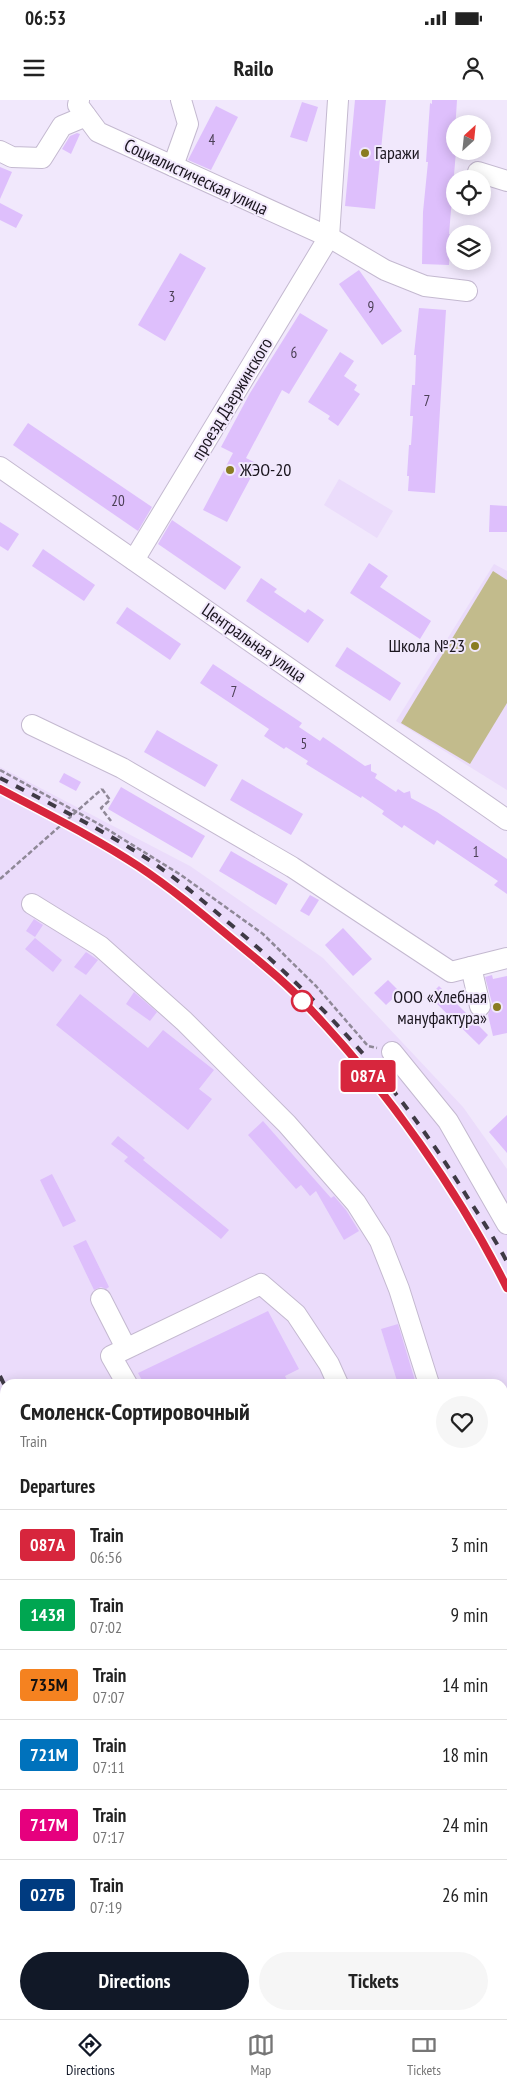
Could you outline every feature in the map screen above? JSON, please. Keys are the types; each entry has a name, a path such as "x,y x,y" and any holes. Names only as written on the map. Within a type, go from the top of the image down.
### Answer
{"street":[{"path":"173,166 188,124 181,100"},
{"path":"329,237 338,100"},
{"path":"0,151 12,157 42,158 62,126 82,108"},
{"name":"Социалистическая улица","path":"82,108 98,132 329,237 385,270 425,286 467,291"},
{"path":"491,176 507,181"},
{"name":"проезд Дзержинского","path":"134,560 329,237"},
{"name":"Центральная улица","path":"0,467 507,820"},
{"path":"32,725 122,768 292,866 451,972 507,958"},
{"path":"32,904 100,946 184,1021 287,1124 356,1204 380,1241 399,1289 427,1379"},
{"path":"471,967 480,1006"},
{"path":"392,1052 448,1121 507,1224"},
{"path":"124,1379 111,1356 261,1284 296,1314 336,1379"},
{"path":"100,1300 126,1348"}],"path":[{"path":"0,770 97,823 181,875 255,928 316,986 368,1046 392,1052"},
{"path":"0,879 102,789 110,800 101,808 112,821"}],"shaded area":[{"path":"339,479 393,511 377,538 324,505"},
{"name":"Школа №23","path":"494,564 507,571 507,790 396,721"},
{"name":"Школа №23","path":"493,571 507,580 507,703 470,764 401,723"},
{"path":"0,767 190,866 323,958 463,1107 507,1169 507,1379 0,1379"}],"building":[{"name":"Гаражи","path":"355,100 386,100 375,209 345,206"},
{"path":"432,100 457,100 456,115 446,115 446,160 455,160 454,170 446,170 446,215 451,215 450,225 446,225 446,265 422,264 423,212 428,162 426,162 430,103 432,104"},
{"path":"302,102 318,107 307,142 290,137"},
{"path":"216,106 238,117 211,170 188,160"},
{"path":"77,133 80,134 71,154 62,149 70,136"},
{"path":"0,167 12,172 0,199"},
{"path":"0,203 23,215 16,228 0,220"},
{"path":"180,253 206,268 165,341 138,325"},
{"path":"359,270 402,331 382,345 339,284"},
{"path":"419,308 446,310 435,493 408,491 409,445 411,445 413,416 410,416 412,385 415,385 416,355 414,355"},
{"path":"300,313 328,330 289,394 282,390 246,458 258,464 227,522 203,510 233,453 221,447 250,393"},
{"path":"340,352 354,361 344,376 357,385 354,390 360,394 338,426 328,419 330,416 308,402"},
{"path":"28,423 152,507 138,531 13,445"},
{"path":"490,505 507,506 507,532 489,532"},
{"path":"172,520 241,567 225,590 158,544"},
{"path":"0,522 19,534 8,551 0,546"},
{"path":"43,549 95,585 84,601 32,566"},
{"path":"369,563 388,576 380,587 431,621 420,639 350,593"},
{"path":"261,578 277,589 274,592 305,613 308,609 324,620 308,643 246,601"},
{"path":"127,607 181,644 170,660 116,623"},
{"path":"347,647 401,683 390,701 335,666"},
{"path":"213,664 302,723 299,727 320,741 323,737 365,766 371,764 371,771 377,774 375,778 396,792 398,789 404,793 410,791 411,798 437,812 507,859 507,894 494,885 498,881 437,840 434,845 404,825 402,828 382,814 384,811 362,796 361,798 306,764 308,761 264,736 269,729 200,683"},
{"path":"157,730 218,765 205,787 144,752"},
{"path":"64,773 81,782 76,791 59,782"},
{"path":"242,779 303,814 291,835 230,800"},
{"path":"121,787 205,836 192,858 108,809"},
{"path":"231,851 288,884 276,905 219,871"},
{"path":"310,895 319,900 309,916 300,911"},
{"path":"34,919 43,925 35,937 26,931"},
{"path":"343,928 372,959 353,976 325,945"},
{"path":"35,938 62,960 53,972 25,949"},
{"path":"86,952 98,960 86,975 74,967"},
{"name":"ООО «Хлебная мануфактура»","path":"492,975 493,979 507,976 507,1033 493,1036 488,1015 492,1003 485,977"},
{"path":"388,980 400,992 386,1005 374,993"},
{"path":"439,986 488,1035 479,1045 429,996"},
{"path":"134,992 157,1012 150,1021 126,1004"},
{"path":"80,994 148,1048 163,1030 214,1070 199,1089 212,1099 188,1130 56,1025"},
{"path":"507,1115 507,1153 489,1132"},
{"path":"263,1121 331,1198 334,1196 346,1210 359,1231 344,1240 316,1191 310,1196 301,1185 296,1189 248,1135"},
{"path":"118,1136 145,1158 143,1160 229,1230 221,1239 124,1161 128,1157 111,1144"},
{"path":"52,1174 76,1221 63,1227 40,1180"},
{"path":"86,1240 109,1287 106,1289 101,1287 94,1290 73,1246"},
{"path":"268,1311 299,1369 285,1376 286,1379 141,1379 138,1373"},
{"path":"398,1324 414,1379 396,1379 381,1329"}],"railway":[{"path":"0,778 92,826 157,865 219,914 298,984 359,1049 414,1118 441,1156 507,1262"},
{"path":"0,789 87,835 150,874 231,938 293,991 367,1073 393,1107 467,1215 507,1287"}],"train":[{"name":"087А","path":"0,789 92,838 138,866 174,892 264,966 312,1010 358,1063 425,1152 491,1255 507,1288"}],"place":[{"name":"Гаражи","path":"365,153"},
{"name":"ЖЭО-20","path":"230,470"},
{"name":"Школа №23","path":"475,646"},
{"name":"ООО «Хлебная мануфактура»","path":"497,1007"}]}
